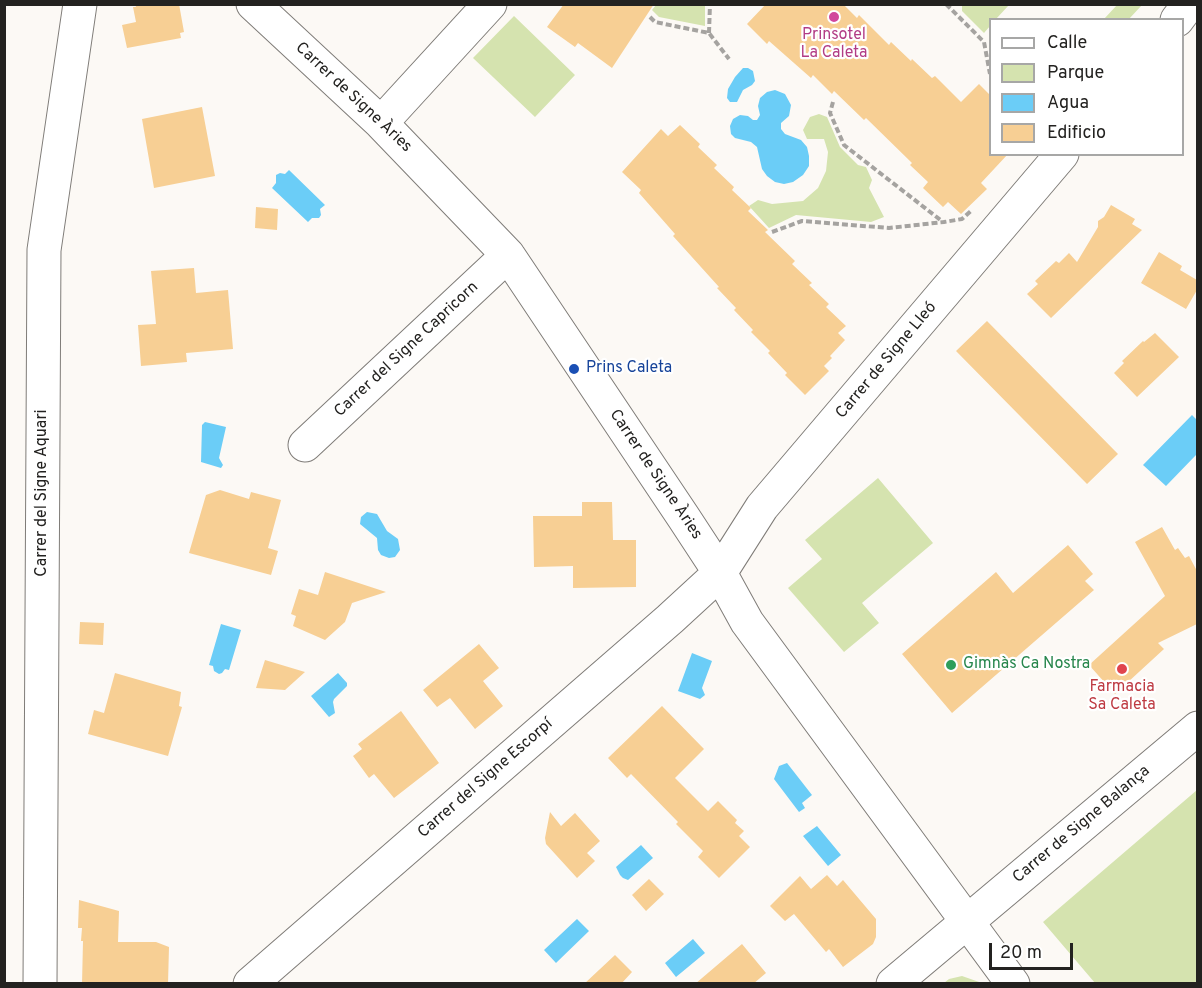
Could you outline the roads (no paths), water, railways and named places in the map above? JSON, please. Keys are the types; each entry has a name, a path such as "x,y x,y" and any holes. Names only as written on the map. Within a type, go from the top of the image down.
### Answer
{"street":[{"name":"Carrer del Signe Aquari","path":"40,984 44,250 80,4"},
{"name":"Carrer de Signe Àries","path":"253,4 381,123 508,255 720,573 747,622 1013,984"},
{"path":"381,123 490,4"},
{"path":"1178,18 1189,4"},
{"name":"Carrer de Signe Lleó","path":"720,573 762,507 1060,156"},
{"name":"Carrer del Signe Capricorn","path":"306,444 508,255"},
{"name":"Carrer del Signe Escorpí","path":"250,984 720,573"},
{"name":"Carrer de Signe Balança","path":"892,984 1197,728"}],"water":[{"path":"743,68 753,71 755,81 743,90 737,102 730,102 727,98 728,89"},
{"path":"775,90 785,94 791,105 789,116 781,123 781,129 785,134 801,140 807,147 809,156 809,166 803,175 793,182 784,184 775,182 767,176 762,169 757,147 751,142 735,138 731,134 730,126 733,119 740,115 757,120 760,115 758,106 760,98 767,92"},
{"path":"289,170 325,205 320,209 319,218 312,218 308,222 272,188 276,183 276,175 285,174"},
{"path":"1192,415 1197,420 1197,454 1166,486 1143,465"},
{"path":"205,422 226,427 219,458 223,465 221,468 201,462 202,425"},
{"path":"367,512 377,514 387,531 398,539 400,550 395,557 389,558 381,555 377,538 360,524 361,517"},
{"path":"221,624 241,630 229,670 225,669 219,674 214,671 213,666 209,665"},
{"path":"692,653 712,661 702,688 705,695 700,699 678,691"},
{"path":"338,673 347,686 334,699 335,713 329,717 311,696"},
{"path":"787,763 812,795 802,803 805,808 799,812 774,779 779,766"},
{"path":"817,826 841,855 828,866 803,836"},
{"path":"641,845 653,858 628,880 623,878 616,867"},
{"path":"577,919 589,931 556,963 544,950"},
{"path":"693,939 705,953 676,977 665,963"}],"place":[{"name":"Prinsotel La Caleta","path":"834,17"},
{"name":"Prins Caleta","path":"574,369"},
{"name":"Gimnàs Ca Nostra","path":"951,665"},
{"name":"Farmacia Sa Caleta","path":"1122,669"}]}
